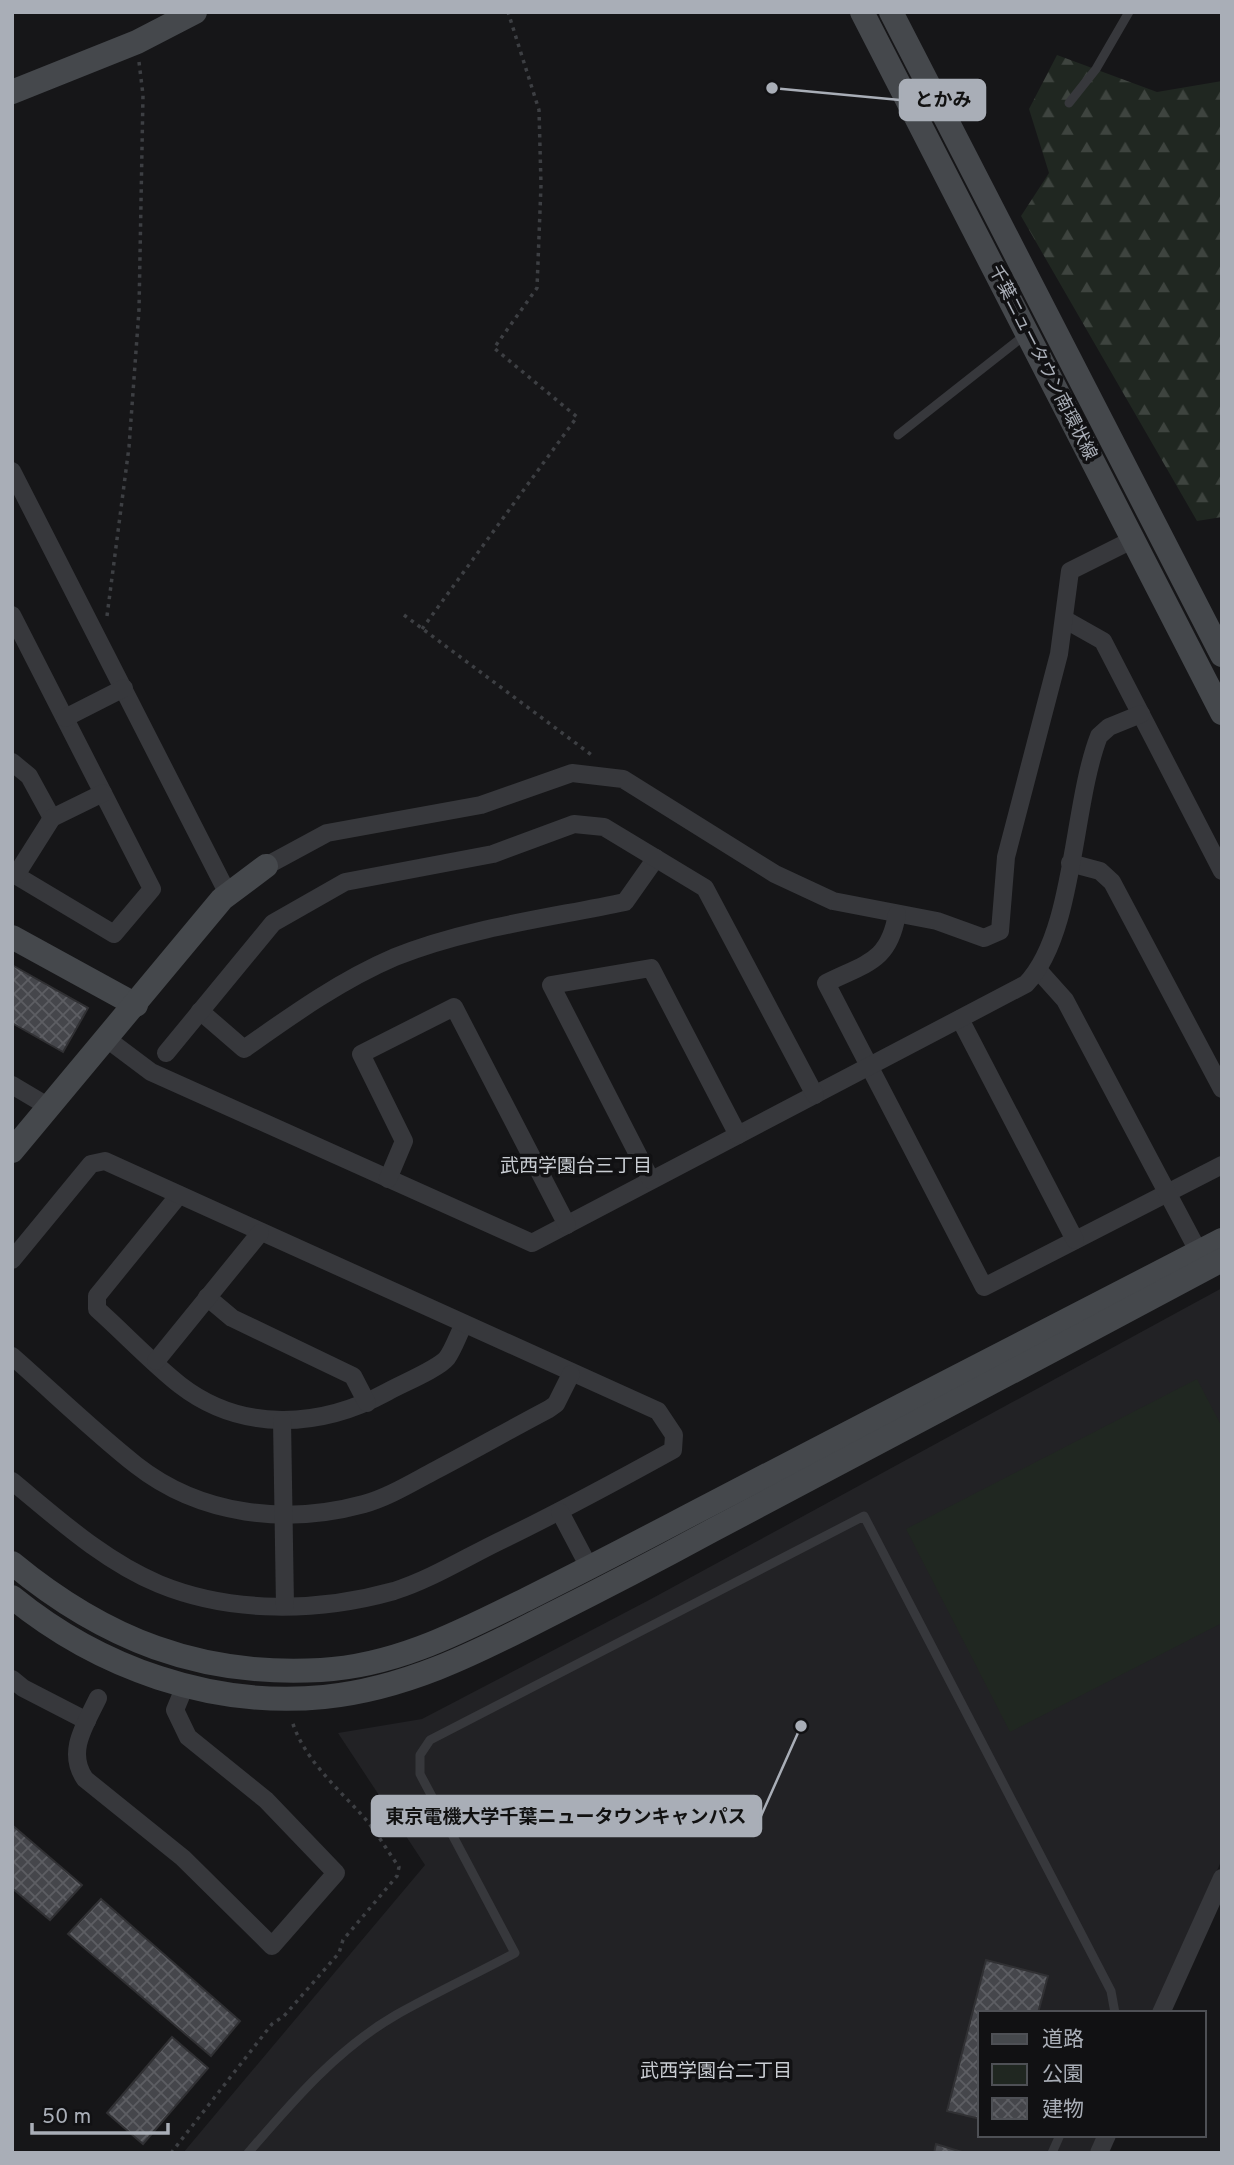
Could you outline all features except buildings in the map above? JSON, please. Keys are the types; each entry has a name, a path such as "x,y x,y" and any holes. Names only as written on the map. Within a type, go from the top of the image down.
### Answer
{"street":[{"path":"12,93 137,42 195,12"},
{"name":"千葉ニュータウン南環状線","path":"862,12 1222,713"},
{"name":"千葉ニュータウン南環状線","path":"891,12 1222,655"},
{"path":"12,471 228,894"},
{"path":"12,1151 228,894 266,866 327,834 481,805 572,773 623,779 775,874 833,901 937,921 984,938 1000,931 1006,857 1059,654 1070,571 1132,540"},
{"path":"13,618 65,718 152,889 114,934 14,874 52,818 103,793"},
{"path":"1064,619 1103,641 1222,871"},
{"path":"65,718 124,688"},
{"path":"107,1039 150,1072 532,1243 1026,984 1039,971 1054,939 1099,736 1109,727 1141,714"},
{"path":"12,762 29,776 52,818"},
{"path":"166,1053 272,923 345,882 493,854 574,824 604,827 705,888 815,1095"},
{"path":"200,1011 244,1049 324,994 395,958 451,939 625,902 656,858"},
{"path":"1070,863 1100,871 1112,882 1222,1089"},
{"path":"897,914 893,937 880,956 826,983 984,1287 1222,1164"},
{"path":"12,937 136,1005"},
{"path":"651,1180 551,985 651,968 738,1135"},
{"path":"1039,971 1065,1000 1167,1193 1209,1260"},
{"path":"388,1179 404,1141 360,1054 454,1007 566,1225"},
{"path":"960,1019 1075,1240"},
{"path":"12,1085 49,1107"},
{"path":"12,1260 19,1239 91,1164 105,1161 657,1411 674,1435 673,1450 560,1512 395,1590 315,1606 246,1605 201,1597 159,1584 77,1535 12,1481"},
{"path":"179,1195 97,1296 97,1309 181,1385 212,1404 243,1417 282,1420 324,1418 367,1403 446,1360 464,1324"},
{"path":"156,1361 260,1233"},
{"path":"12,1597 38,1618 83,1646 185,1686 223,1694 272,1699 328,1696 402,1681 469,1657 1209,1260 1222,1240"},
{"path":"12,1563 55,1598 96,1623 191,1660 224,1667 269,1671 354,1666 422,1649 1209,1260"},
{"path":"207,1297 232,1318 353,1376 367,1403"},
{"path":"12,1356 137,1466 162,1482 190,1497 232,1510 284,1516 307,1515 365,1504 394,1492 549,1409 556,1404 571,1374"},
{"path":"282,1420 285,1606"},
{"path":"560,1512 589,1567"},
{"path":"12,1679 23,1688 88,1721"},
{"path":"98,1698 74,1754 77,1768 85,1779 183,1858 272,1946 335,1872 266,1800 188,1737 175,1710 185,1686"},
{"path":"1162,2011 1222,1878"},
{"path":"1099,2153 1106,2137"}],"lane":[{"path":"1069,103 1096,69 1129,12"},
{"path":"898,435 1027,334"},
{"path":"248,2153 304,2087 349,2049 394,2016 515,1953 421,1774 420,1755 430,1740 864,1516 1111,1991 1115,2011"},
{"path":"1052,2153 1059,2137"}],"path":[{"path":"422,629 577,417 494,348 537,288 541,186 539,110 508,12"},
{"path":"103,646 129,447 139,310 143,95 137,42"},
{"path":"404,615 623,779"},
{"path":"171,2153 217,2098 230,2075 272,2024 284,2017 339,1953 343,1940 397,1876 399,1867 361,1814 340,1794 297,1737 292,1721"}],"shaded area":[{"path":"1222,1288 1222,1859 1158,2011 978,2011 978,2137 1104,2137 1097,2153 183,2153 425,1865 338,1733 422,1719 651,1599"}],"green space":[{"path":"1057,55 1157,92 1222,81 1222,517 1197,521 1021,216 1049,173 1029,109"},
{"path":"1197,1379 1222,1427 1222,1623 1010,1732 906,1529"}],"place":[{"name":"とかみ","path":"772,88"},
{"name":"東京電機大学千葉ニュータウンキャンパス","path":"801,1726"}],"district":[{"name":"武西学園台三丁目","path":"576,1167"},
{"name":"武西学園台二丁目","path":"716,2072"}]}
